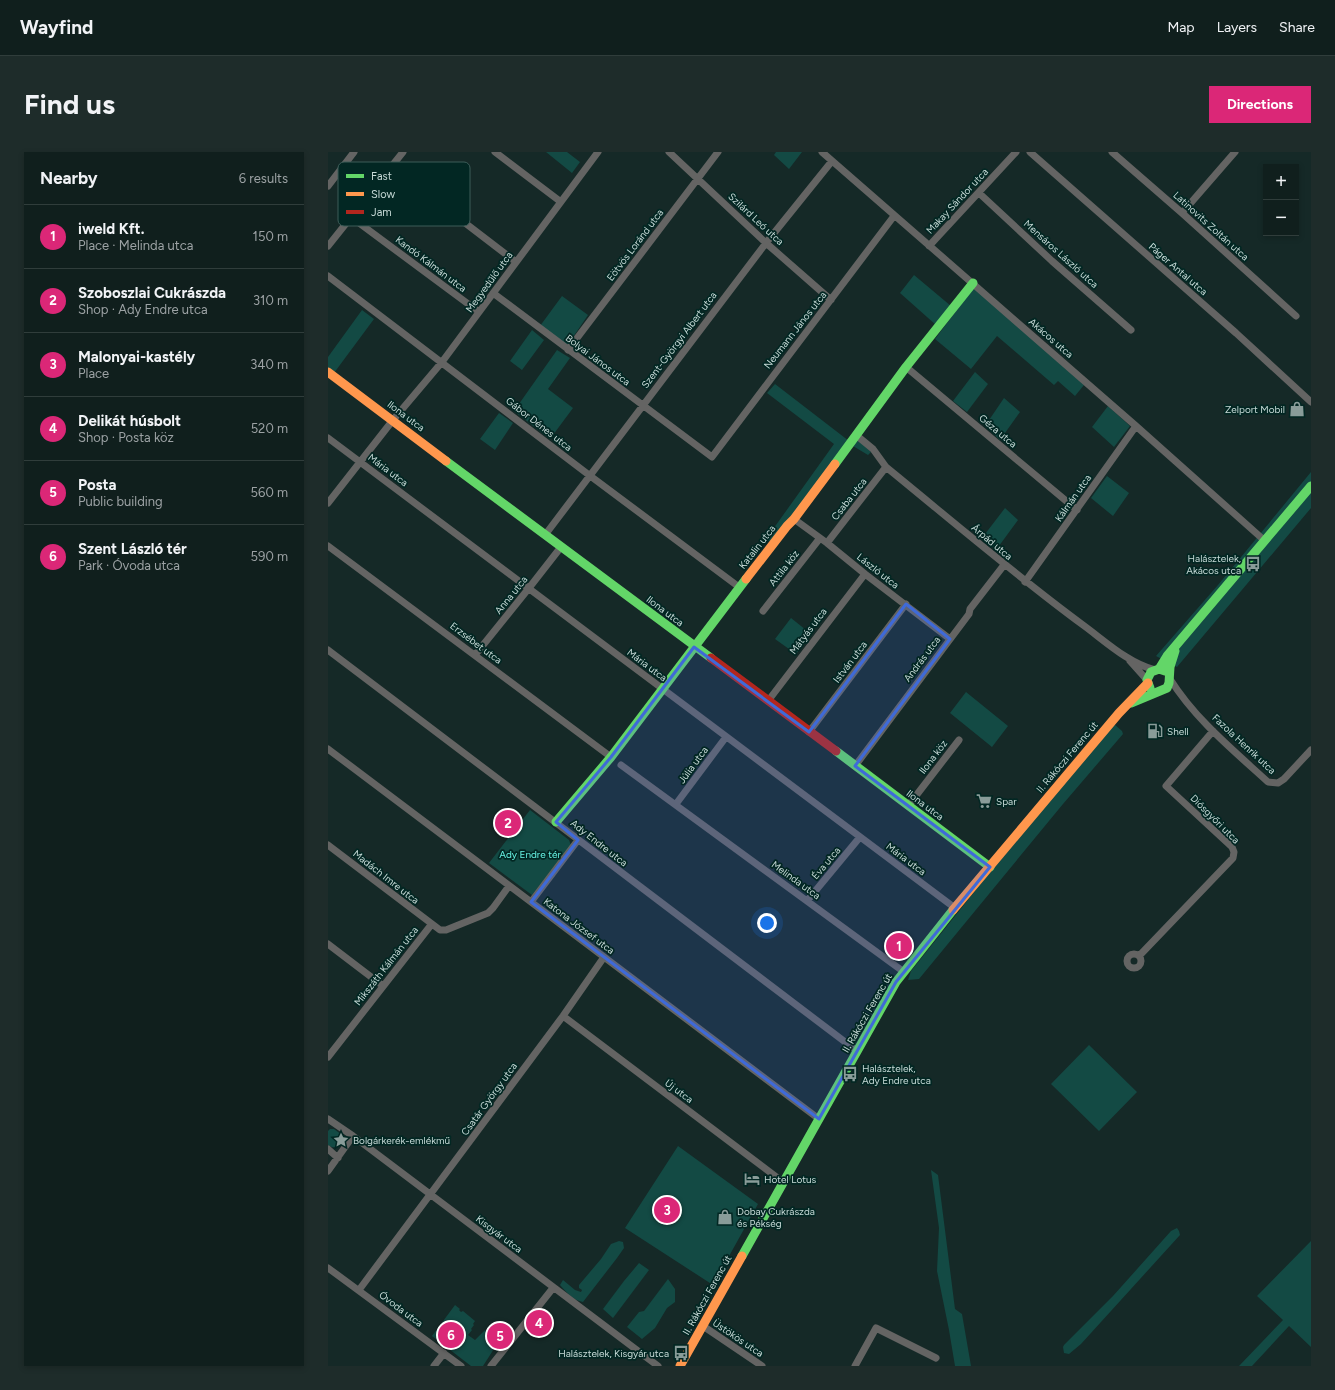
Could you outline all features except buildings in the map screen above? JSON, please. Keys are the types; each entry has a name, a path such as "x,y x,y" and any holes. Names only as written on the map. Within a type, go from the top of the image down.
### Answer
{"street":[{"path":"346,162 354,152"},
{"path":"396,162 403,152"},
{"path":"495,152 561,202"},
{"name":"Megyedűlő utca","path":"328,503 393,420 442,362 598,152"},
{"name":"Szilárd Leó utca","path":"669,152 766,243 831,300"},
{"name":"Eötvös Loránd utca","path":"568,350 718,152"},
{"name":"Akácos utca","path":"822,152 1136,426 1265,541"},
{"name":"Makay Sándor utca","path":"929,246 1016,152"},
{"name":"Páger Antal utca","path":"1030,152 1230,328 1311,402"},
{"name":"Latinovits Zoltán utca","path":"1112,152 1296,316"},
{"path":"1120,158 1125,152"},
{"path":"1182,213 1235,152"},
{"name":"Szent-Györgyi Albert utca","path":"546,535 589,475 766,243 832,161"},
{"path":"328,186 338,173"},
{"name":"Mensáros László utca","path":"979,193 1052,261 1131,330"},
{"name":"Neumann János utca","path":"712,457 894,216"},
{"path":"328,246 344,226"},
{"name":"Kandó Kálmán utca","path":"363,226 479,312"},
{"path":"469,226 516,262"},
{"name":"Gábor Dénes utca","path":"328,276 739,587"},
{"name":"Katalin utca","path":"556,822 611,757 739,587 794,519 906,367 973,283"},
{"name":"Bolyai János utca","path":"493,293 712,457"},
{"name":"Géza utca","path":"906,367 1077,510"},
{"name":"Ilona utca","path":"328,372 990,867"},
{"name":"Kálmán utca","path":"1025,582 1136,426"},
{"name":"Árpád utca","path":"856,435 873,450 886,467 1025,582 1124,655 1146,667 1157,669"},
{"name":"Mária utca","path":"328,438 955,908"},
{"name":"Csaba utca","path":"827,543 886,467"},
{"name":"II. Rákóczi Ferenc út","path":"680,1366 857,1051 890,993 904,972 955,908 1148,681 1148,676 1157,669 1311,486"},
{"name":"László utca","path":"794,519 827,543 864,574 950,638"},
{"name":"Attila köz","path":"763,611 820,538"},
{"name":"Erzsébet utca","path":"328,546 611,757"},
{"name":"Anna utca","path":"475,655 561,547"},
{"name":"András utca","path":"855,766 1004,565"},
{"name":"Mátyás utca","path":"768,701 864,574"},
{"name":"István utca","path":"809,732 906,604"},
{"name":"II. Rákóczi Ferenc út","path":"1125,707 1136,700 1161,691 1169,686 1172,659 1178,644"},
{"name":"Ady Endre utca","path":"328,650 857,1051"},
{"name":"Árpád utca","path":"1124,655 1148,681"},
{"path":"1157,669 1163,670 1183,699"},
{"path":"1148,681 1150,687 1161,691 1170,692 1183,699"},
{"name":"Fazola Henrik utca","path":"1183,699 1213,731 1268,782 1278,783 1284,779 1311,750"},
{"name":"Diósgyőri utca","path":"1140,955 1233,858 1234,852 1232,847 1166,786 1213,731"},
{"name":"Júlia utca","path":"676,804 726,737"},
{"name":"Ilona köz","path":"908,806 959,740"},
{"name":"Katona József utca","path":"328,749 819,1119"},
{"name":"Melinda utca","path":"621,765 904,972"},
{"name":"Éva utca","path":"807,901 860,837"},
{"path":"531,902 578,840"},
{"name":"Madách Imre utca","path":"328,845 431,925"},
{"name":"Mikszáth Kálmán utca","path":"329,1052 431,925 437,929 446,930 488,913 509,886"},
{"path":"328,944 383,986"},
{"name":"Csatár György utca","path":"359,1290 563,1016 604,957"},
{"name":"Új utca","path":"563,1016 784,1182"},
{"name":"Kisgyár utca","path":"328,1118 331,1125 353,1136 658,1366"},
{"path":"328,1171 353,1136"},
{"path":"328,1149 338,1158"},
{"name":"Óvoda utca","path":"328,1268 461,1366"},
{"path":"491,1366 554,1288"},
{"name":"Üstökös utca","path":"703,1326 762,1366"},
{"path":"855,1366 876,1328 936,1358"},
{"path":"434,1366 444,1353"}],"highlighted area":[{"path":"906,604 950,639 855,766 990,867 896,982 819,1119 531,902 578,840 556,822 611,757 694,647 809,732"}],"green space":[{"path":"546,152 567,152 580,162 572,173"},
{"path":"776,152 802,152 789,169 774,155"},
{"path":"914,275 951,306 936,325 900,293"},
{"path":"974,287 1084,385 1075,396 1058,381 1054,385 997,336 971,369 935,339"},
{"path":"562,296 588,315 567,346 540,326"},
{"path":"362,310 374,319 334,373 328,368 328,357"},
{"path":"532,330 544,340 522,370 510,361"},
{"path":"557,350 570,358 548,389 573,408 550,439 514,411"},
{"path":"975,372 988,384 967,412 953,401"},
{"path":"775,384 849,441 858,440 871,452 868,455 853,446 771,542 766,539 834,444 767,393"},
{"path":"1004,398 1020,412 1000,440 985,426"},
{"path":"1108,406 1130,426 1114,447 1092,427"},
{"path":"499,413 513,423 495,450 480,439"},
{"path":"1311,472 1311,508 1177,667 1156,656 1218,585"},
{"path":"1107,476 1129,493 1113,516 1091,498"},
{"path":"1005,508 1018,520 996,550 982,538"},
{"path":"791,618 811,634 796,654 775,639"},
{"path":"966,692 1008,726 992,747 950,713"},
{"path":"1114,724 1122,731 1123,734 1063,804 919,979 908,980 911,971 991,871"},
{"name":"Ady Endre tér","path":"530,810 569,840 571,845 532,895 489,863"},
{"path":"1089,1045 1137,1092 1099,1131 1051,1084"},
{"path":"330,1129 334,1129 346,1138 336,1147 331,1147 328,1145 328,1131"},
{"path":"678,1146 758,1204 713,1285 625,1228"},
{"path":"931,1170 938,1175 955,1309 962,1314 971,1366 955,1366 937,1271 939,1228"},
{"path":"1177,1228 1180,1235 1081,1344 1069,1354 1064,1353 1064,1345 1113,1296 1171,1231"},
{"path":"619,1241 623,1242 624,1248 583,1302 573,1298 560,1285 563,1280 575,1290 581,1292 582,1290 579,1288 579,1285 601,1259 611,1244"},
{"path":"1311,1241 1311,1347 1289,1326 1252,1366 1239,1366 1283,1320 1257,1296"},
{"path":"639,1263 649,1270 613,1318 603,1309"},
{"path":"668,1279 675,1289 675,1302 667,1308 655,1328 642,1339 627,1327 639,1312 644,1311"},
{"path":"455,1305 461,1312 463,1311 475,1321 471,1329 472,1330 468,1335 475,1340 485,1330 499,1341 483,1366 471,1366 432,1336"}],"traffic: fast":[{"path":"835,464 906,367 973,283"},
{"path":"446,461 711,658"},
{"path":"1159,669 1167,656 1311,486"},
{"path":"556,822 611,757 746,579"},
{"path":"1131,703 1167,688 1169,683 1170,667 1175,651"},
{"path":"1150,688 1147,680 1151,672 1159,669 1165,671"},
{"path":"836,751 990,867"},
{"path":"742,1256 896,982 953,910"}],"traffic: slow":[{"path":"328,372 446,461"},
{"path":"746,579 794,519 835,464"},
{"path":"953,910 1119,713 1148,683"},
{"path":"680,1366 742,1256"}],"traffic: jam":[{"path":"711,658 836,751"}],"place":[{"name":"Zelport Mobil","path":"1297,409"},
{"name":"Halásztelek, Akácos utca","path":"1253,564"},
{"name":"Shell","path":"1155,731"},
{"name":"Spar","path":"984,801"},
{"name":"Szoboszlai Cukrászda","path":"508,823"},
{"name":"iweld Kft.","path":"899,946"},
{"name":"Halásztelek, Ady Endre utca","path":"850,1074"},
{"name":"Bolgárkerék-emlékmű","path":"341,1140"},
{"name":"Hotel Lotus","path":"752,1179"},
{"name":"Malonyai-kastély","path":"667,1210"},
{"name":"Dobay Cukrászda és Pékség","path":"725,1217"},
{"name":"Delikát húsbolt","path":"539,1323"},
{"name":"Szent László tér","path":"451,1335"},
{"name":"Posta","path":"500,1336"},
{"name":"Halásztelek, Kisgyár utca","path":"681,1353"}]}
